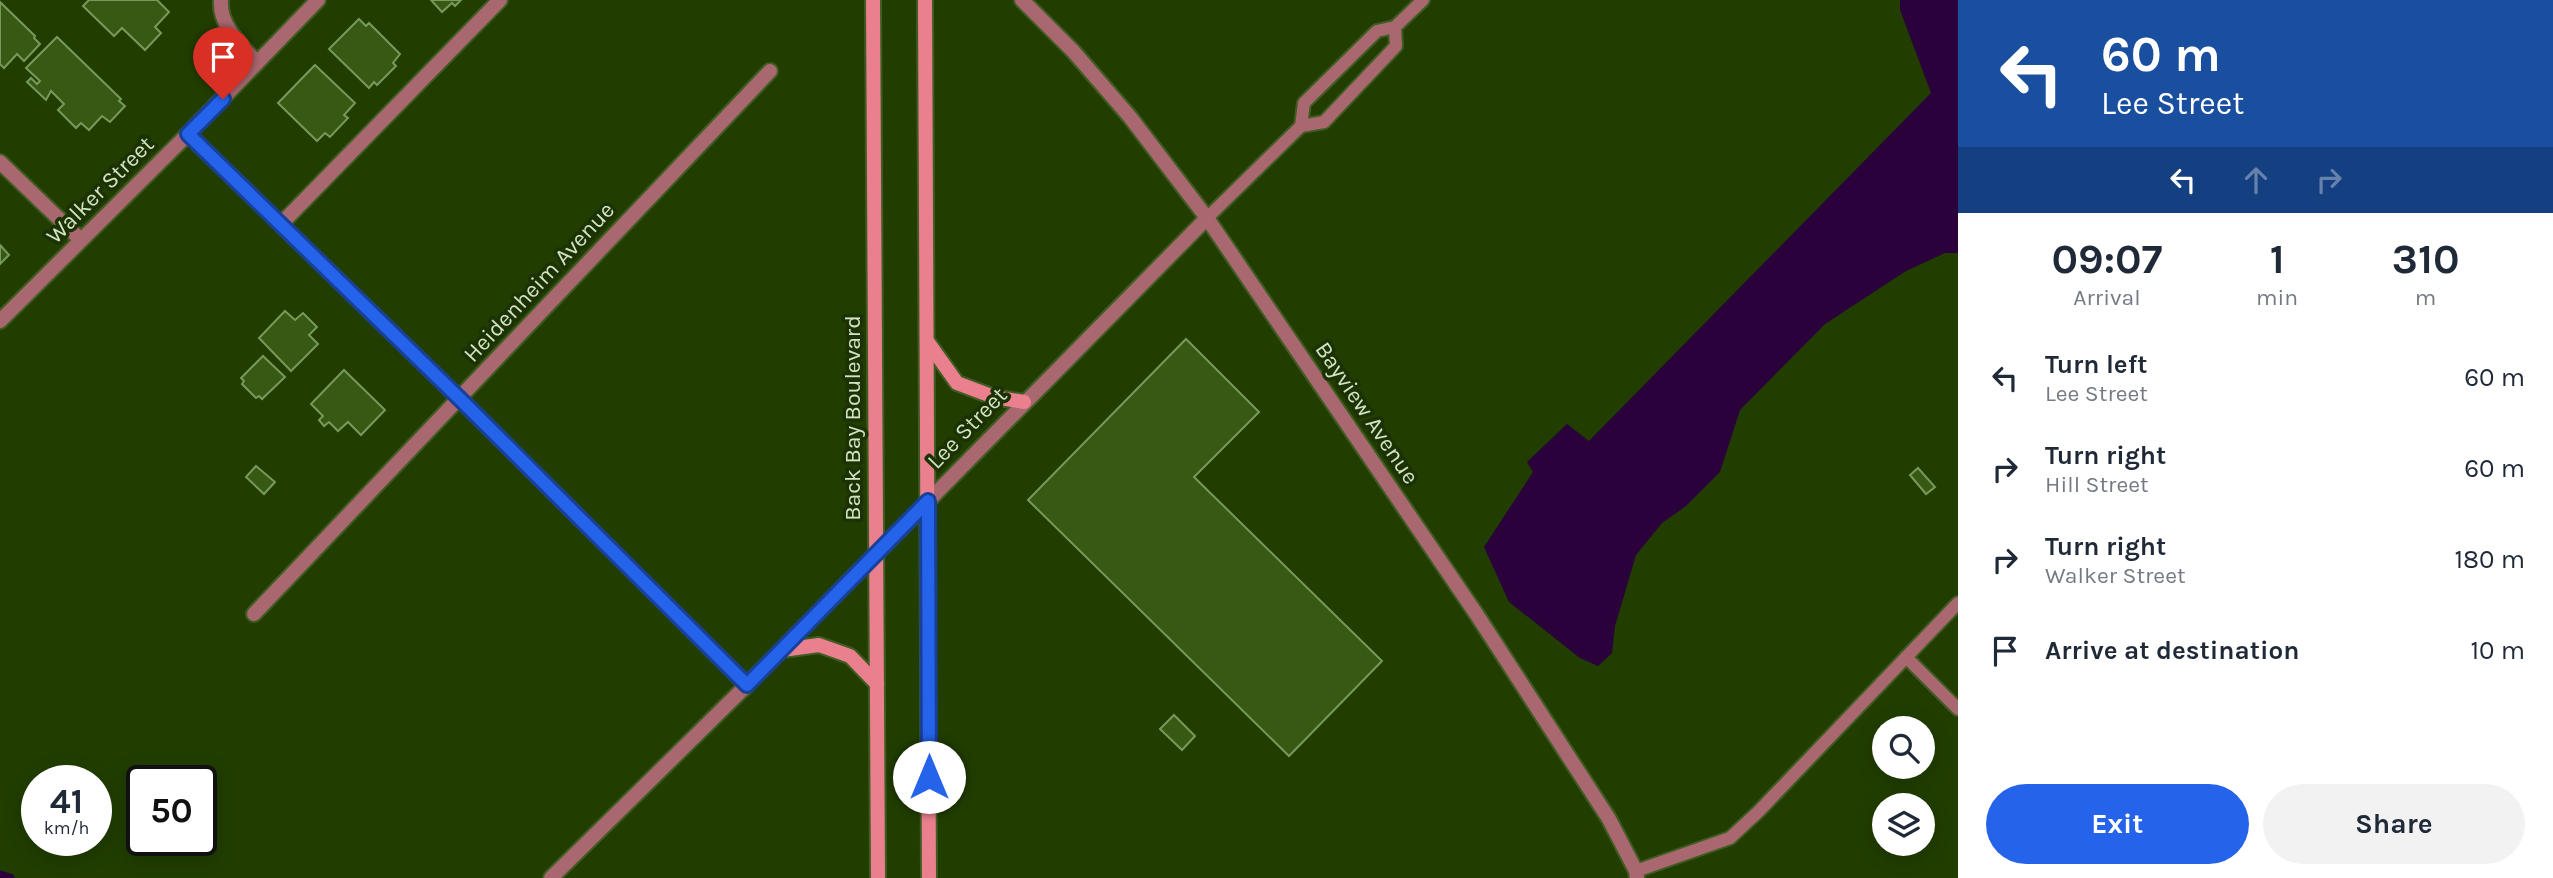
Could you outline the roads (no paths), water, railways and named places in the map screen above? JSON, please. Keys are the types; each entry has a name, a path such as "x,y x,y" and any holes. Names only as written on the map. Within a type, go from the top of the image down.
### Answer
{"main road":[{"name":"Back Bay Boulevard","path":"873,0 878,878"},
{"path":"925,0 929,878"},
{"path":"927,341 957,383 994,397 1024,402"},
{"path":"782,650 819,645 850,656 877,684"}],"street":[{"path":"221,0 220,12 227,27 257,63"},
{"name":"Walker Street","path":"0,321 318,0"},
{"path":"281,224 500,0"},
{"name":"Bayview Avenue","path":"1022,0 1073,51 1130,117 1207,218 1477,615 1609,819 1637,874"},
{"name":"Heidenheim Avenue","path":"254,614 770,71"},
{"path":"188,134 460,399 747,685"},
{"path":"0,162 81,240"},
{"name":"Lee Street","path":"551,878 782,650 1207,218"}],"lane":[{"path":"1301,126 1304,103 1377,31 1395,27 1423,0"},
{"path":"1207,218 1301,126 1324,122 1396,46 1395,27"},
{"path":"1637,874 1730,838 1958,603"},
{"path":"1906,657 1958,709"}],"waterway":[{"path":"0,875 10,878"}]}
